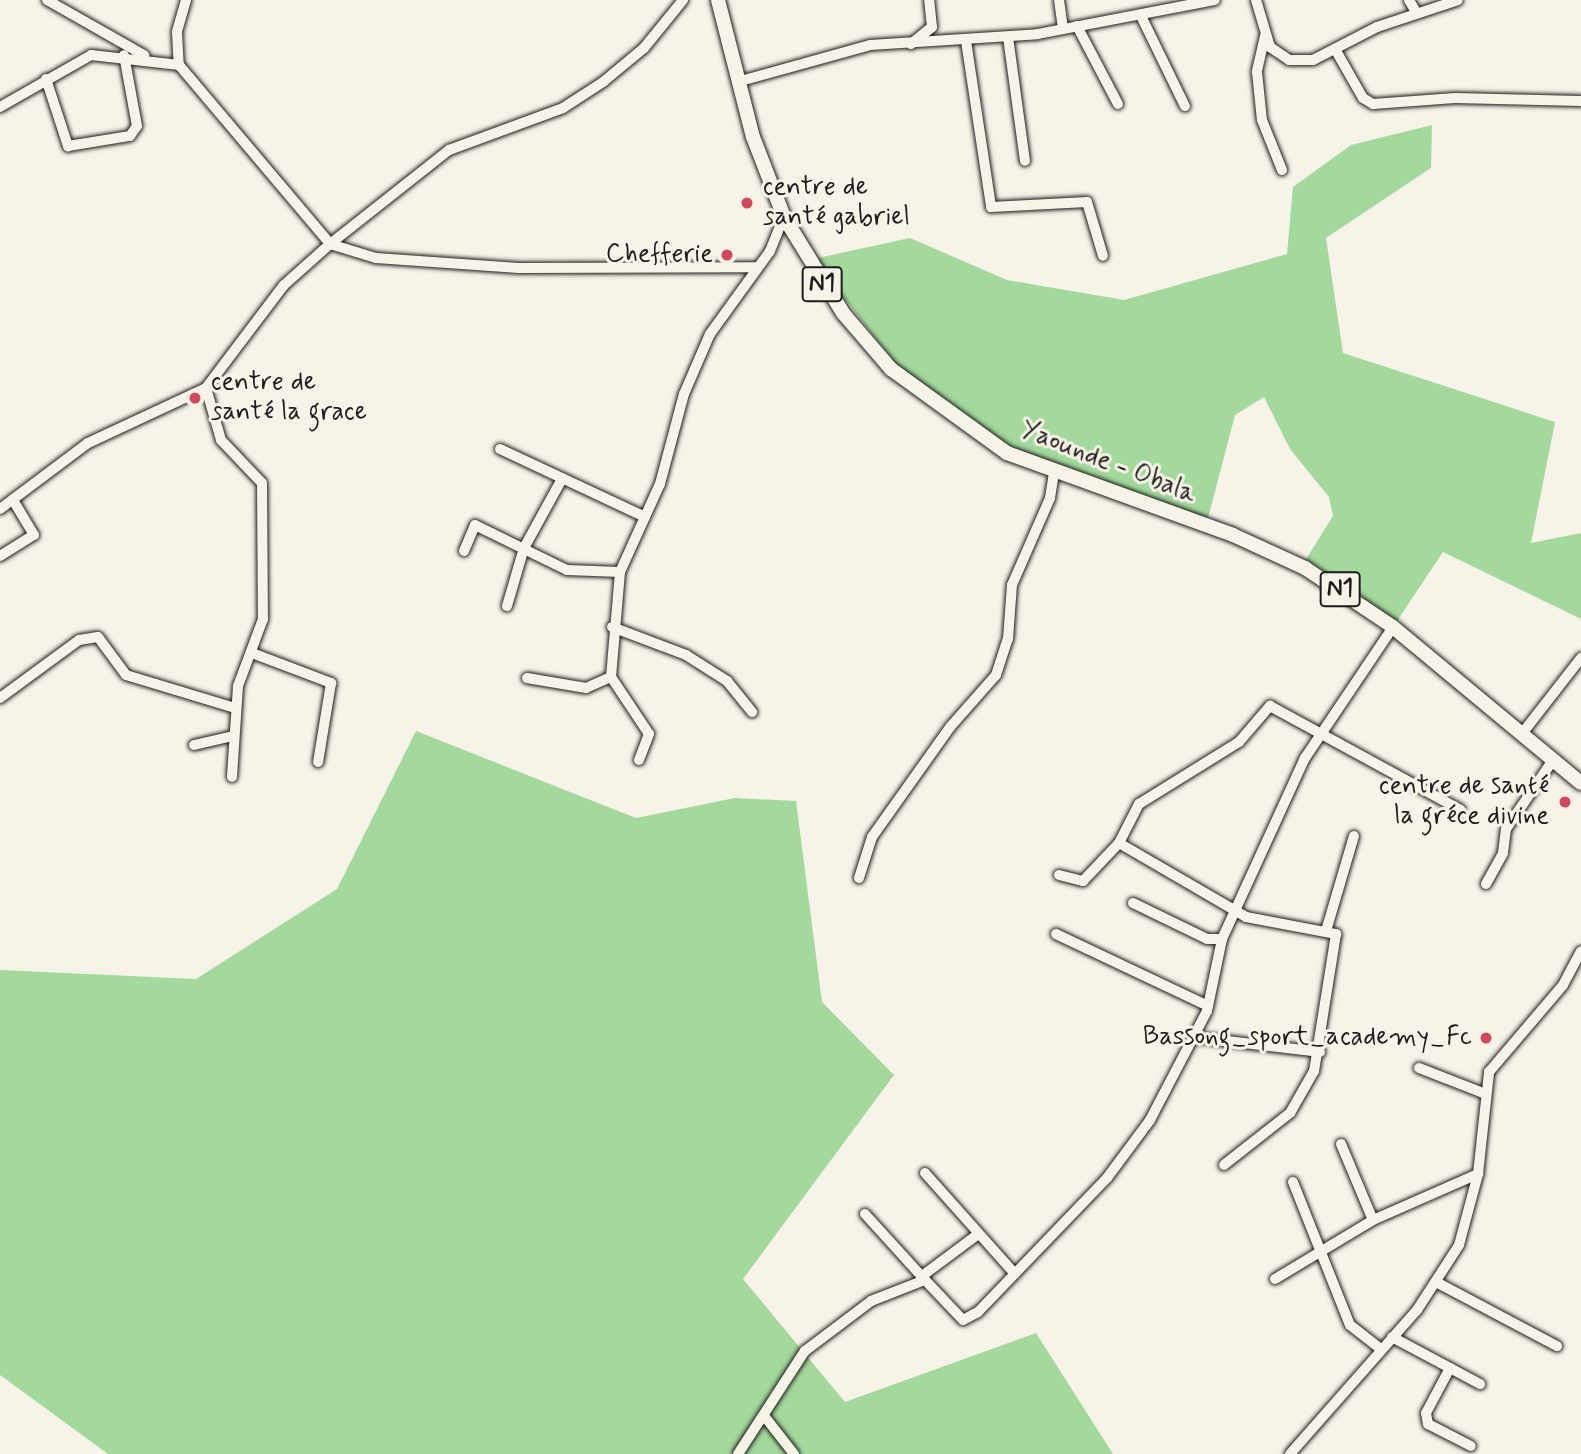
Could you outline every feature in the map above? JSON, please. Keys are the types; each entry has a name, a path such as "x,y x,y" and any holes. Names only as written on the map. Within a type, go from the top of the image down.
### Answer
{"highway":[{"name":"Yaounde - Obala","path":"718,0 737,82 784,217 843,313 891,369 959,423 1054,474 1273,552 1393,628 1551,763 1581,783"}],"street":[{"path":"47,0 150,58"},
{"path":"179,65 177,32 186,0"},
{"path":"0,509 88,443 206,388 284,285 330,244 449,150 551,113 594,88 644,48 683,0"},
{"path":"911,44 932,27 929,0"},
{"path":"1059,0 1063,28"},
{"path":"737,82 851,48 1008,37 1142,18 1215,0"},
{"path":"1255,0 1270,47 1289,60 1312,60 1416,12 1458,0"},
{"path":"1409,0 1416,12"},
{"path":"1142,18 1185,106"},
{"path":"1077,26 1118,104"},
{"path":"1266,36 1257,72 1262,120 1282,170"},
{"path":"1008,37 1025,161"},
{"path":"966,41 992,207 1087,201 1103,256"},
{"path":"1335,48 1363,98 1373,104 1455,98 1581,101"},
{"path":"0,107 91,55 150,58 179,65 330,244 376,258 519,268 755,267"},
{"path":"46,79 62,142 80,146 130,136 136,125 124,55"},
{"path":"639,760 649,734 611,677 612,627 620,572 645,517 696,365 722,312 755,267 784,217"},
{"path":"206,388 221,440 262,483 262,619 234,708 232,777"},
{"path":"500,449 645,517"},
{"path":"859,878 878,828 996,675 1008,639 1012,584 1050,498 1054,474"},
{"path":"507,606 524,548 562,479"},
{"path":"0,556 34,535 13,500"},
{"path":"464,551 475,525 567,570 620,572"},
{"path":"612,627 662,643 717,674 752,712"},
{"path":"865,1214 963,1320 1015,1274 1107,1178 1150,1120 1194,1037 1208,1006 1222,939 1305,758 1393,628"},
{"path":"0,698 79,640 98,637 126,675 234,708"},
{"path":"252,653 331,683 318,762"},
{"path":"1521,735 1581,658"},
{"path":"527,678 586,688 611,677"},
{"path":"1059,875 1083,881 1119,843 1139,804 1239,742 1270,706 1323,732 1461,810"},
{"path":"194,745 233,736"},
{"path":"1486,884 1503,853 1506,829 1551,763"},
{"path":"1326,931 1354,836"},
{"path":"1119,843 1246,917 1336,934 1320,1052 1290,1113 1224,1165"},
{"path":"1133,903 1207,939 1222,939"},
{"path":"1056,934 1208,1006"},
{"path":"1290,1454 1436,1282 1464,1233 1478,1174 1482,1093 1507,1045 1563,985 1581,951"},
{"path":"1194,1037 1320,1052"},
{"path":"1419,1068 1482,1093"},
{"path":"1341,1144 1373,1220"},
{"path":"925,1173 975,1223 977,1235 1015,1274"},
{"path":"1275,1279 1373,1220 1478,1174"},
{"path":"1293,1182 1350,1325 1381,1349"},
{"path":"738,1454 765,1417 805,1351 871,1301 923,1278 977,1235"},
{"path":"1436,1282 1557,1346"},
{"path":"1392,1337 1480,1384"},
{"path":"1450,1368 1426,1413 1428,1424 1471,1446"},
{"path":"765,1417 794,1454"}],"green space":[{"path":"1432,125 1431,168 1326,238 1343,353 1555,422 1531,543 1581,533 1581,619 1443,552 1393,627 1301,567 1333,516 1329,497 1290,449 1264,397 1235,415 1206,526 1019,458 898,366 813,259 910,238 1007,280 1124,300 1287,254 1293,187 1351,145"},
{"path":"416,731 636,818 735,798 796,801 822,1002 894,1075 743,1279 845,1402 1036,1333 1113,1454 108,1454 0,1375 0,970 196,979 337,889"}],"place":[{"name":"centre de santé gabriel","path":"747,203"},
{"name":"Chefferie","path":"727,255"},
{"name":"centre de santé la grace","path":"195,398"},
{"name":"centre de santé la gréce divine","path":"1565,802"},
{"name":"Bassong_sport_academy_Fc","path":"1486,1038"}]}
